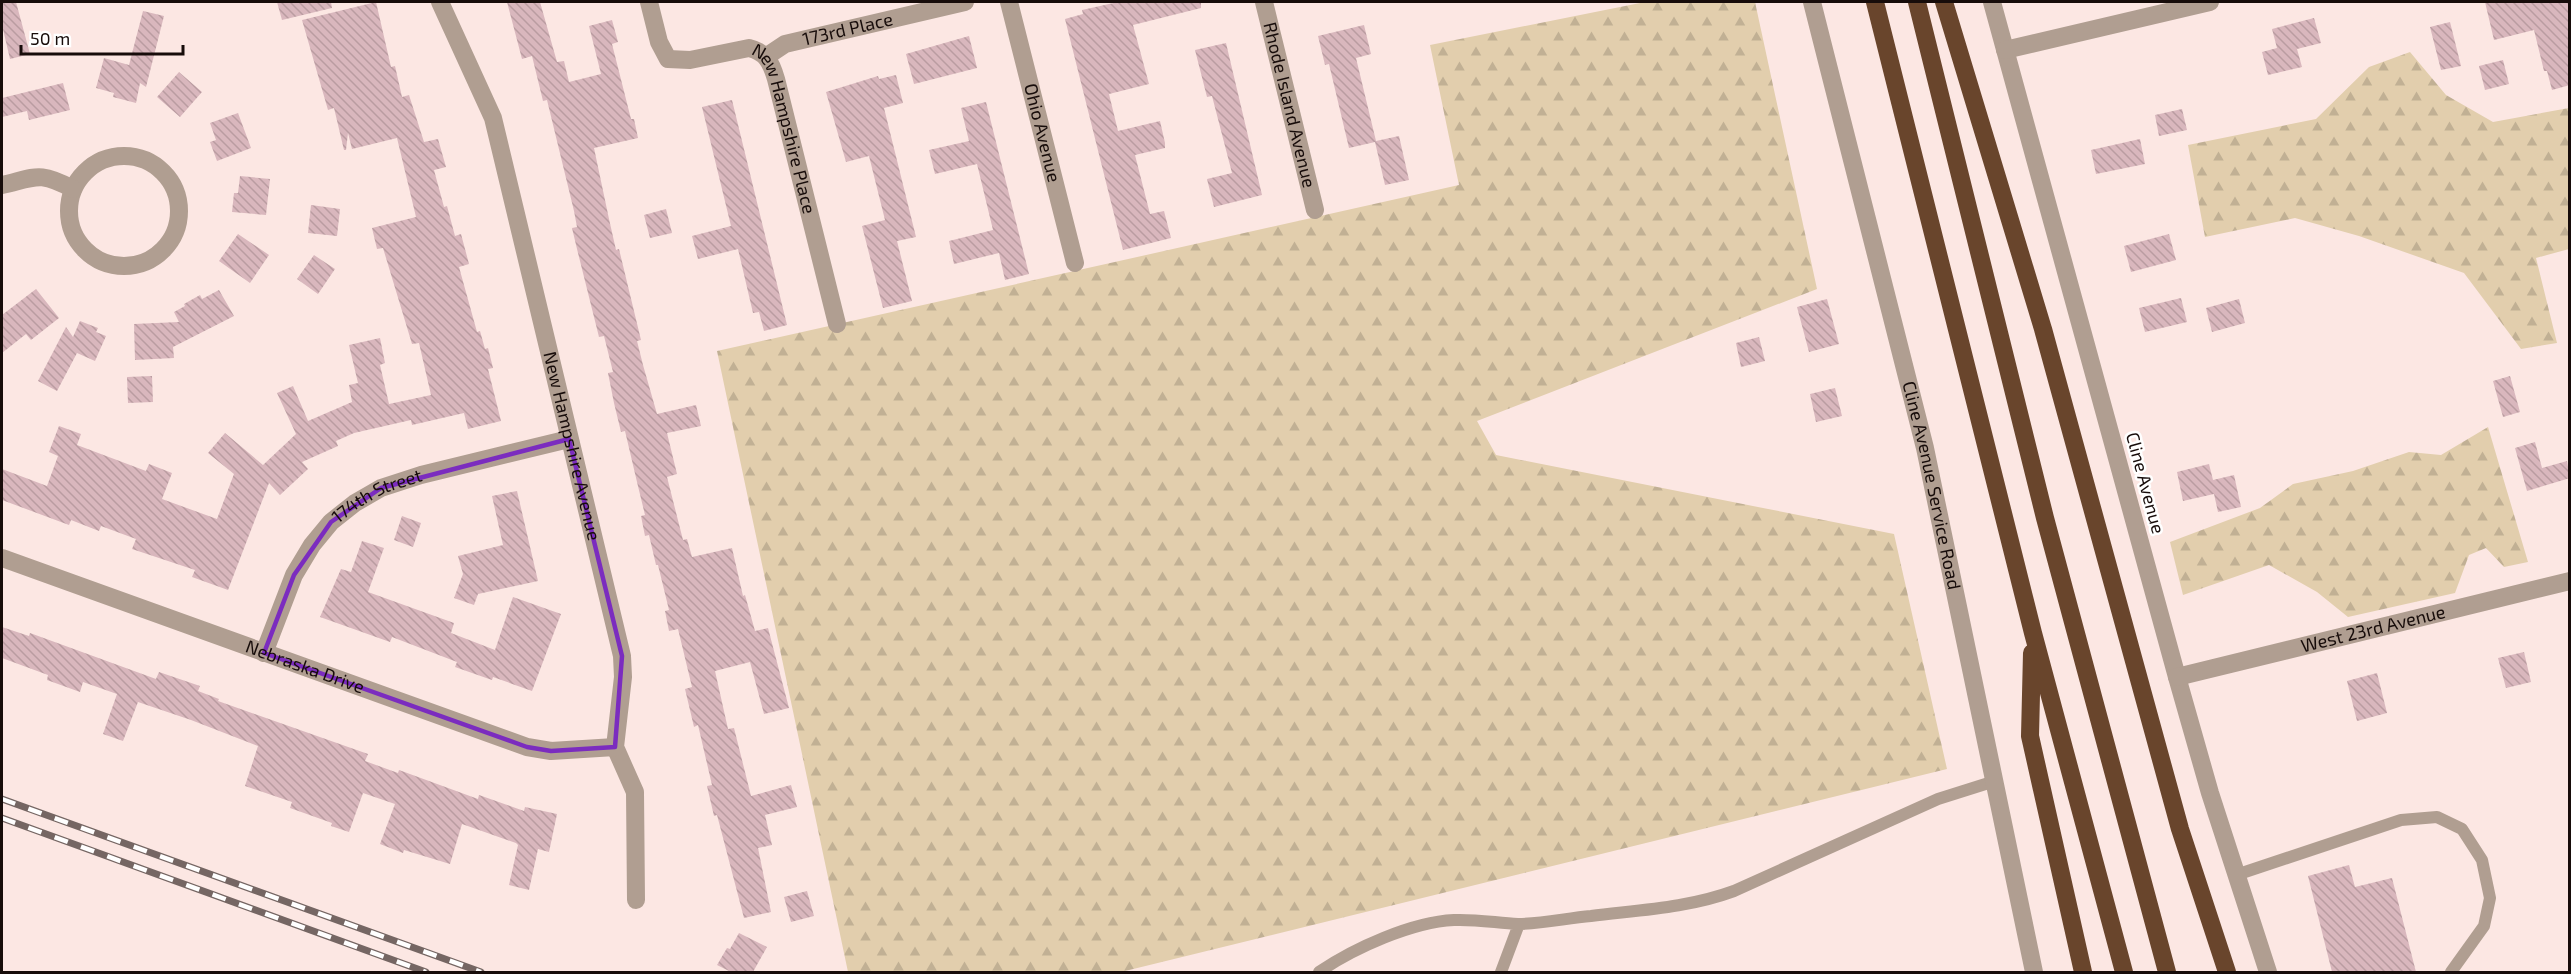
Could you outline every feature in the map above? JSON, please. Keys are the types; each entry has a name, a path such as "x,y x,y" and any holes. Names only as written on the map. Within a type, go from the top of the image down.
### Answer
{"highway":[{"path":"1875,2 2033,633 2124,972"},
{"path":"1917,2 2045,518 2167,972"},
{"path":"1944,2 2043,329 2180,829 2227,972"},
{"path":"2033,633 2030,736 2083,972"}],"street":[{"name":"New Hampshire Avenue","path":"440,2 492,118 622,656 623,677 615,747"},
{"name":"New Hampshire Place","path":"649,2 659,42 668,59 690,60 749,48 759,50 766,56 776,79 837,324"},
{"name":"173rd Place","path":"766,56 785,44 965,2"},
{"name":"Ohio Avenue","path":"1009,2 1075,263"},
{"name":"Rhode Island Avenue","path":"1264,2 1315,210"},
{"name":"Cline Avenue Service Road","path":"1812,2 1925,448 2034,972"},
{"name":"Cline Avenue","path":"1992,2 2177,677 2236,875 2268,972"},
{"path":"2005,50 2210,2"},
{"path":"117,156 136,156 153,164 167,176 177,193 179,212 176,230 167,246 154,258 138,265 120,266 103,262 88,253 76,240 70,223 68,206 73,189 83,173 99,161 117,156"},
{"path":"2,185 42,176 50,177 73,189"},
{"name":"174th Street","path":"264,653 294,575 312,545 331,522 355,503 381,488 421,475 569,439"},
{"name":"Nebraska Drive","path":"2,558 527,747 551,751 615,747"},
{"name":"West 23rd Avenue","path":"2177,677 2570,581"},
{"path":"615,747 635,792 636,900"}],"lane":[{"path":"1319,972 1358,950 1402,932 1435,922 1475,920 1519,924 1676,906 1714,898 1938,799 1995,781"},
{"path":"2236,875 2402,820 2437,817 2462,829 2482,860 2490,898 2484,926 2451,972"},
{"path":"1500,972 1519,924"}],"highlighted area":[{"path":"569,439 622,656 615,747 551,751 527,747 264,653 294,575 331,522 381,488"}],"green space":[{"path":"1645,2 1755,2 1817,289 1477,421 1496,455 1894,534 1947,769 1121,972 848,972 717,351 1459,185 1430,45"},
{"path":"2410,52 2446,95 2493,122 2569,108 2569,249 2536,258 2557,343 2521,349 2464,273 2359,236 2295,218 2205,237 2188,145 2316,119 2369,67"},
{"path":"2488,427 2528,562 2504,567 2486,548 2469,555 2455,593 2348,617 2317,592 2269,565 2183,595 2170,542 2260,508 2293,484 2353,471 2409,452 2441,455"}],"building":[{"path":"2,2 16,2 30,54 10,59 2,25"},
{"path":"277,2 331,2 332,8 282,20"},
{"path":"376,2 391,67 395,66 402,97 409,95 424,142 438,139 446,167 434,170 455,236 461,234 469,264 459,267 477,332 480,331 485,349 488,348 493,368 488,369 501,421 468,429 464,413 412,425 411,420 354,433 336,441 338,446 302,462 308,469 280,495 269,483 228,590 192,577 195,570 132,549 136,539 101,526 99,531 71,520 69,525 2,500 2,469 47,486 58,456 49,452 59,426 81,434 77,445 146,471 149,464 172,473 162,499 217,519 234,474 208,453 225,433 263,465 296,434 277,393 293,386 308,421 352,402 349,385 358,383 349,345 380,338 385,363 380,365 389,404 431,395 419,343 412,344 383,248 377,249 372,228 416,217 397,138 352,149 348,133 346,150 344,150 334,108 328,110 302,20"},
{"path":"507,2 540,2 557,62 564,61 569,82 601,74 589,26 612,20 618,42 612,44 638,138 594,148 616,250 619,249 641,340 637,341 657,414 696,405 701,426 667,433 677,474 667,477 683,540 687,539 692,557 732,548 743,596 745,595 755,631 768,628 789,708 764,714 750,662 715,671 728,729 734,728 751,796 791,785 797,807 765,815 772,845 758,848 771,912 744,918 717,815 714,816 707,786 712,785 698,725 694,727 685,689 692,687 678,629 669,631 665,611 669,610 658,565 656,565 649,535 645,536 641,516 645,515 625,431 621,432 608,373 613,372 604,336 599,337 577,249 572,228 577,227 574,211 547,100 543,101 532,56 522,59"},
{"path":"1118,2 1201,2 1201,8 1133,25 1149,84 1109,94 1118,131 1160,121 1165,143 1165,148 1135,155 1150,214 1164,211 1171,238 1123,250 1065,19 1083,14 1082,10"},
{"path":"2485,2 2570,2 2570,85 2552,90 2547,71 2544,71 2534,30 2494,40"},
{"path":"143,11 164,16 146,87 140,83 136,103 113,97 114,93 96,88 104,58 129,65"},
{"path":"2314,18 2321,43 2297,49 2302,67 2268,75 2262,52 2277,48 2272,29"},
{"path":"2450,22 2461,66 2441,70 2430,27"},
{"path":"1364,25 1371,54 1356,58 1376,141 1399,136 1409,180 1385,185 1375,142 1349,148 1329,64 1325,65 1318,36"},
{"path":"969,36 977,68 914,84 906,54"},
{"path":"1226,43 1262,195 1214,207 1207,179 1232,173 1212,96 1207,97 1195,50"},
{"path":"2503,60 2509,84 2485,90 2479,66"},
{"path":"179,72 202,92 180,117 157,97"},
{"path":"896,75 903,103 884,108 916,237 897,241 912,301 883,308 862,226 885,220 869,156 846,162 826,92 878,76 879,79"},
{"path":"63,83 70,110 29,120 27,111 2,117 2,98"},
{"path":"732,100 787,325 764,331 759,312 753,313 738,249 698,259 692,236 731,226 702,107"},
{"path":"986,102 1029,274 1005,280 999,253 954,264 949,241 993,230 977,164 935,174 929,150 969,141 961,108"},
{"path":"2182,109 2187,130 2159,136 2155,115"},
{"path":"238,113 251,148 217,161 210,142 216,140 210,123"},
{"path":"2140,139 2145,164 2096,174 2091,150"},
{"path":"240,176 270,179 266,215 232,212 234,193 238,193"},
{"path":"311,205 340,209 337,236 308,233"},
{"path":"666,209 672,233 650,238 644,215"},
{"path":"238,234 269,255 250,283 219,261"},
{"path":"2169,234 2176,260 2131,272 2124,246"},
{"path":"314,255 335,269 318,294 297,279"},
{"path":"36,289 59,318 31,340 26,334 2,353 2,315"},
{"path":"219,290 234,316 173,347 174,358 135,360 134,324 179,322 174,312 185,306 184,304 200,295 202,299"},
{"path":"2181,298 2187,322 2145,332 2139,308"},
{"path":"1827,299 1839,344 1809,352 1797,307"},
{"path":"2239,299 2245,323 2212,332 2206,308"},
{"path":"80,321 98,328 96,332 106,336 95,361 77,353 57,391 38,381 66,327 73,337"},
{"path":"1759,337 1765,361 1741,367 1736,343"},
{"path":"152,376 153,402 128,403 127,377"},
{"path":"2510,376 2520,412 2503,417 2493,381"},
{"path":"1835,388 1842,416 1816,422 1810,394"},
{"path":"2535,442 2542,468 2567,461 2570,478 2527,491 2515,448"},
{"path":"2209,464 2213,480 2234,475 2241,507 2218,512 2214,494 2183,501 2177,472"},
{"path":"517,491 538,581 478,594 474,605 454,598 463,574 458,556 503,545 492,496"},
{"path":"402,516 421,523 413,547 394,540"},
{"path":"362,541 384,548 368,592 454,623 451,633 495,650 513,597 561,614 532,691 455,667 457,662 392,637 390,642 320,617 341,569 351,572"},
{"path":"2,627 29,636 30,633 156,679 159,672 200,686 198,691 219,699 218,701 368,754 365,761 398,773 399,770 478,799 479,795 524,811 525,807 557,814 549,852 538,849 529,890 509,885 518,845 516,843 462,824 450,864 404,850 403,853 380,844 395,804 363,793 349,832 331,826 332,823 290,808 292,802 245,786 258,746 191,720 138,702 123,741 103,734 117,694 83,682 80,692 47,680 48,675 2,658"},
{"path":"2524,652 2531,682 2506,688 2498,658"},
{"path":"2377,673 2387,713 2357,721 2347,681"},
{"path":"2349,865 2355,887 2392,878 2416,972 2332,972 2308,876"},
{"path":"807,891 814,916 791,922 784,897"},
{"path":"739,933 767,947 753,972 731,972 717,965"}],"railway":[{"path":"2,799 481,972"},
{"path":"2,818 426,972"}]}
